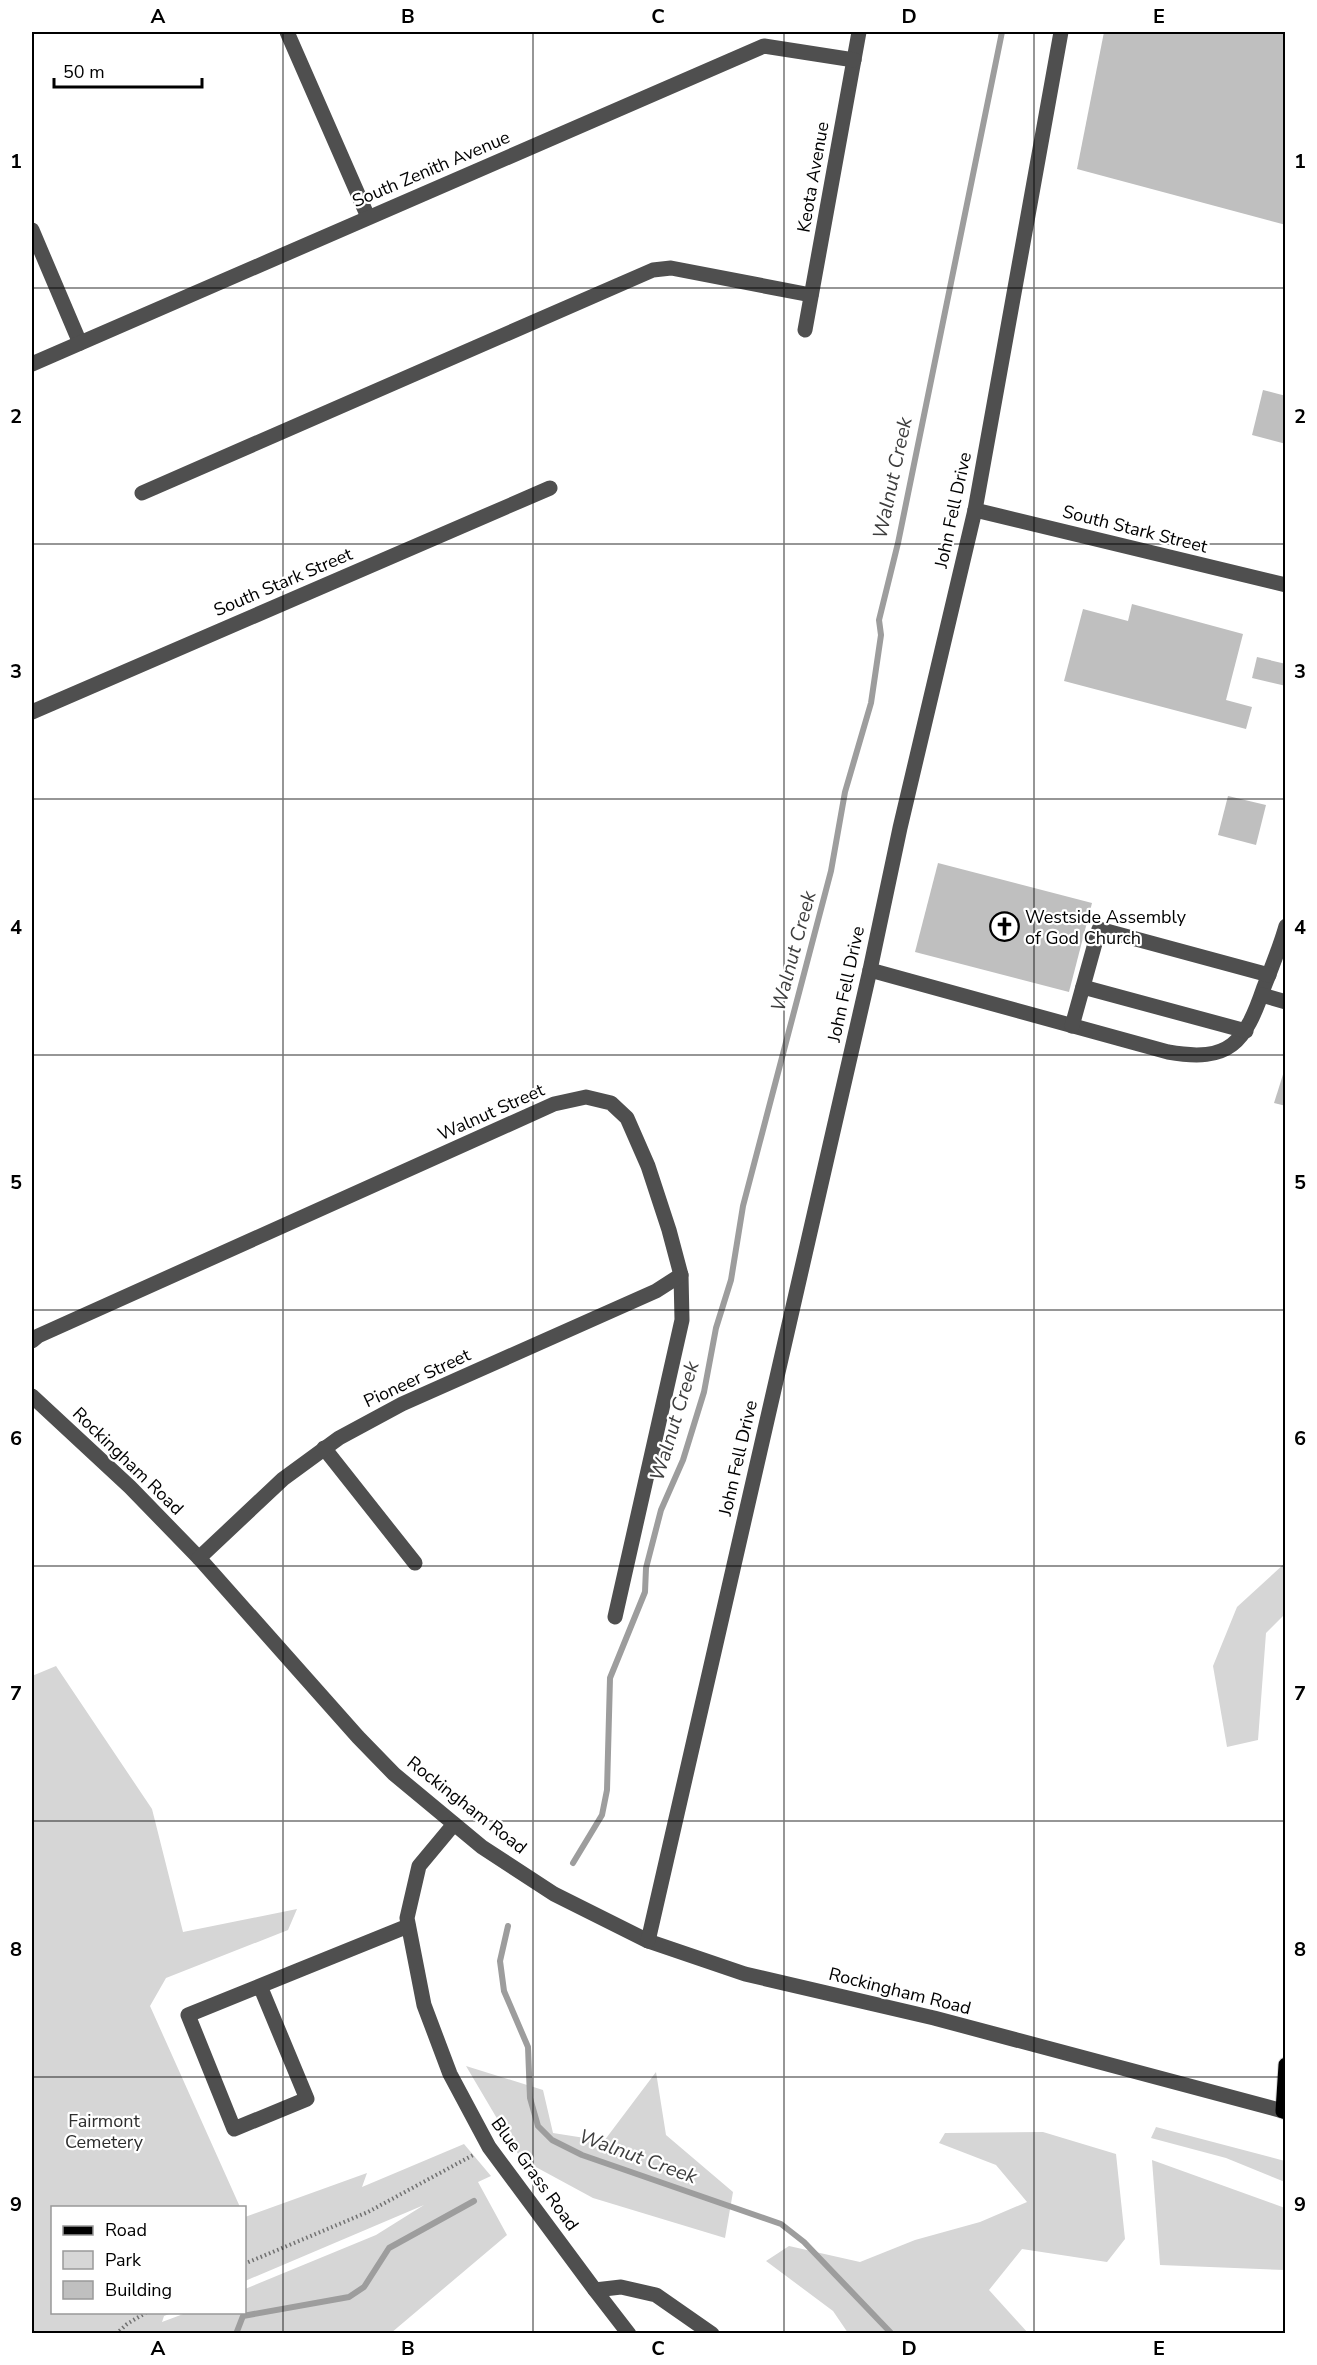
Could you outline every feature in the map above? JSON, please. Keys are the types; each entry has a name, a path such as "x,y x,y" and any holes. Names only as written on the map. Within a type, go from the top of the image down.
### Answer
{"main road":[{"path":"1284,2112 1286,2065"}],"street":[{"path":"287,32 368,217"},
{"name":"Keota Avenue","path":"805,330 859,32"},
{"name":"John Fell Drive","path":"648,1941 870,969 900,828 975,510 1061,32"},
{"name":"South Zenith Avenue","path":"32,364 764,46 854,60"},
{"path":"32,230 80,343"},
{"path":"142,493 653,270 671,268 811,295"},
{"name":"South Stark Street","path":"32,712 550,488"},
{"name":"South Stark Street","path":"975,510 1286,585"},
{"path":"1072,1026 1099,929 1269,975"},
{"path":"870,969 1072,1026 1193,1057 1216,1053 1232,1046 1246,1030 1285,932"},
{"path":"1083,987 1246,1030"},
{"path":"1262,994 1286,1002"},
{"name":"Walnut Street","path":"32,1341 60,1326 554,1104 586,1097 611,1103 627,1118 648,1166 669,1230 681,1275 682,1320 615,1617"},
{"name":"Pioneer Street","path":"198,1558 283,1479 339,1438 402,1404 656,1291 681,1275"},
{"name":"Rockingham Road","path":"32,1396 130,1487 198,1558 394,1774 482,1847 554,1894 648,1941 745,1974 934,2018 1284,2112"},
{"path":"324,1448 415,1563"},
{"name":"Blue Grass Road","path":"454,1824 419,1866 407,1918 424,2005 450,2074 489,2147 629,2334"},
{"path":"260,1986 307,2099 234,2129 188,2015 408,1926"},
{"path":"595,2290 621,2287 656,2295 712,2334"}],"path":[{"path":"246,2263 368,2212 489,2147"},
{"path":"116,2334 127,2324 145,2314"}],"green space":[{"path":"1285,1563 1285,1614 1266,1633 1258,1740 1227,1747 1213,1666 1237,1607"},
{"name":"Fairmont Cemetery","path":"56,1666 152,1809 183,1932 297,1909 288,1930 166,1978 150,2006 240,2206 51,2206 51,2314 169,2314 164,2316 162,2322 183,2314 246,2314 246,2289 376,2235 424,2205 246,2281 246,2217 367,2173 362,2187 464,2144 491,2176 478,2182 507,2235 391,2333 32,2333 32,1676"},
{"path":"466,2066 543,2090 553,2133 604,2141 656,2072 666,2135 733,2192 725,2238 593,2198 521,2159"},
{"path":"1156,2127 1285,2161 1285,2182 1226,2158 1151,2138"},
{"path":"1043,2132 1116,2154 1125,2239 1107,2262 1022,2249 989,2290 1028,2333 848,2333 833,2311 766,2261 789,2246 860,2262 915,2240 980,2222 1027,2202 996,2165 939,2143 945,2133"},
{"path":"1152,2160 1285,2208 1285,2270 1160,2265"}],"building":[{"path":"1104,32 1286,32 1286,225 1077,169"},
{"path":"1263,390 1286,396 1286,444 1252,435"},
{"path":"1132,604 1243,634 1226,700 1252,707 1246,729 1064,681 1083,609 1128,621"},
{"path":"1257,657 1286,664 1286,686 1252,678"},
{"path":"1228,796 1266,805 1256,845 1218,835"},
{"name":"Westside Assembly of God Church","path":"938,863 1092,903 1069,992 915,952"},
{"path":"1286,1065 1286,1106 1274,1103"}],"waterway":[{"name":"Walnut Creek","path":"573,1863 602,1815 607,1790 610,1678 645,1592 646,1568 661,1510 683,1460 704,1392 716,1328 731,1280 743,1206 831,871 845,792 871,703 881,635 879,620 898,543 1002,32"},
{"name":"Walnut Creek","path":"508,1926 500,1961 504,1991 528,2047 530,2098 538,2126 552,2140 582,2155 781,2224 804,2242 892,2334"},
{"path":"236,2334 243,2316 349,2297 364,2287 389,2248 474,2201"}],"place":[{"name":"Westside Assembly of God Church","path":"1004,927"}]}
